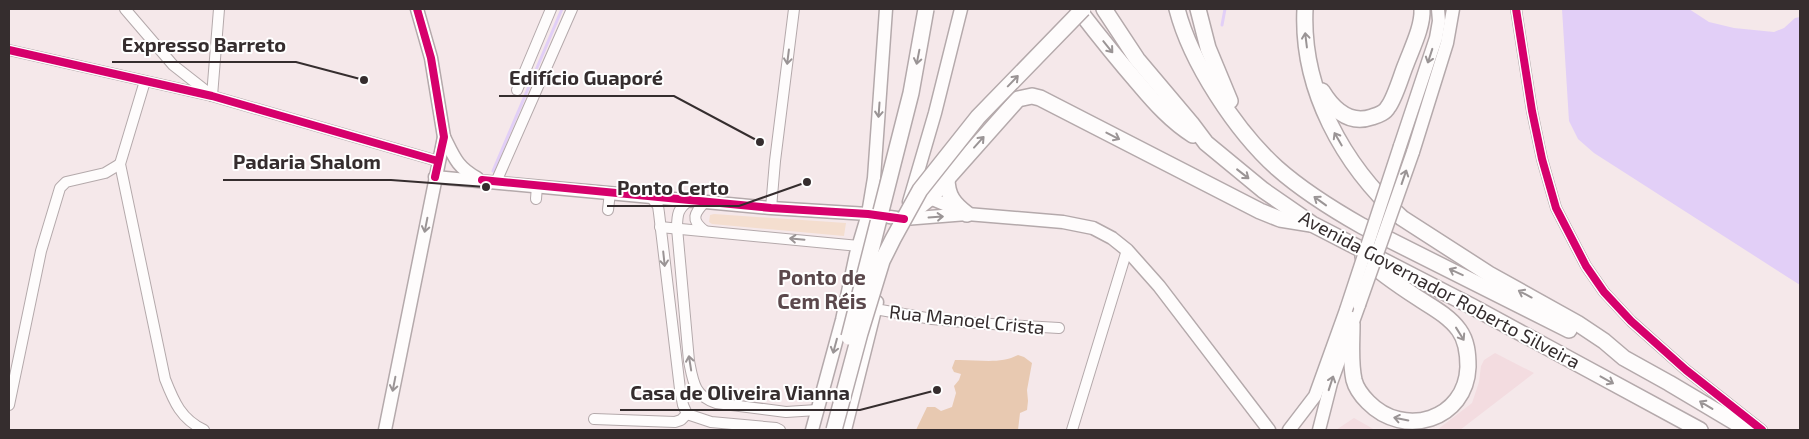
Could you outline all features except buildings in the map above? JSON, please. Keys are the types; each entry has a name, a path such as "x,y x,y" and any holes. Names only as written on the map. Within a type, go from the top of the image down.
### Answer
{"highway":[{"path":"824,430 911,93 926,9"},
{"path":"1078,9 1109,49 1153,99 1183,128 1206,143"},
{"path":"834,430 882,261 892,239 920,190 978,117 1084,9"},
{"name":"Avenida Governador Roberto Silveira","path":"1104,9 1137,59 1206,143 1263,190 1312,224 1473,307 1700,430"},
{"path":"1178,9 1188,40 1223,104 1277,168 1330,208 1393,242 1476,282 1624,358"},
{"path":"1198,9 1208,48 1240,126"},
{"path":"1305,9 1306,40 1312,72 1322,92 1340,114 1353,118 1367,118 1380,114 1388,108 1409,56 1422,9"},
{"name":"Avenida Governador Roberto Silveira","path":"1312,72 1332,130 1348,158 1376,194 1402,218 1489,274 1577,323 1604,341 1624,358 1748,430"},
{"path":"904,219 930,198 1018,99 1032,96 1040,98 1260,210 1280,219 1312,224"},
{"path":"947,178 949,197 955,205 967,214"},
{"path":"1348,242 1380,272 1448,319 1460,331 1465,342 1468,365 1465,386 1457,400 1447,410 1432,418 1414,422 1396,419 1377,411 1364,398 1355,382 1351,362 1349,317"}],"main road":[{"path":"417,9 431,58 444,137 459,166 482,180"},
{"path":"812,430 842,320 858,246 868,214 874,178 886,9"},
{"path":"845,430 870,327 916,180 961,9"},
{"path":"1319,430 1349,317 1400,146 1436,38 1439,21 1438,9"},
{"path":"1289,430 1315,396 1349,317 1359,305 1413,152 1448,43 1454,9"},
{"path":"385,430 444,137"},
{"path":"435,177 771,208 868,214 904,219 967,214 1081,225 1103,232 1127,250 1159,286 1268,430"},
{"path":"916,180 922,192 930,198 967,214"},
{"path":"842,320 852,308 861,307 865,308 870,315 870,327"}],"street":[{"path":"124,9 173,65 212,96"},
{"path":"212,96 219,9"},
{"path":"517,90 551,9"},
{"path":"496,182 572,9"},
{"path":"771,208 794,9"},
{"path":"1448,43 1459,9"},
{"path":"1516,9 1532,111 1542,159 1556,208 1586,266 1604,292 1631,321 1686,370 1762,430"},
{"path":"9,50 212,96 438,162"},
{"path":"145,81 120,164 165,379 174,403 192,424 204,430"},
{"path":"9,404 41,251 60,188 66,182 105,174 120,164"},
{"path":"536,199 537,186"},
{"path":"608,210 610,192"},
{"path":"650,196 658,206 683,405 688,414 699,420 780,430"},
{"path":"690,200 681,206 678,211 677,228 689,361 693,381 698,392 706,400 716,403 786,412 817,410"},
{"path":"705,231 695,222 695,214 706,201"},
{"path":"660,227 858,246"},
{"path":"1072,430 1127,250"},
{"name":"Rua Manoel Crista","path":"875,309 932,319 1059,328"},
{"path":"594,420 675,422 688,414"}],"shaded area":[{"path":"1562,9 1689,9 1709,22 1734,28 1774,32 1784,28 1795,18 1800,17 1800,285 1594,153 1578,139 1569,121"},
{"path":"710,215 846,223 844,236 712,224 709,222"},
{"path":"1495,353 1534,373 1460,430 1437,430 1472,403 1479,382 1481,366 1484,360"},
{"path":"1018,355 1032,363 1027,390 1027,410 1020,413 1018,430 916,430 927,407 935,407 941,411 952,407 956,393 954,386 961,374 954,372 952,368 955,360 995,361"},
{"path":"1354,418 1375,430 1336,430"}],"waterway":[{"path":"493,171 562,9"},
{"path":"1222,25 1225,9"}],"cycle path":[{"path":"417,9 431,58 444,137 435,177"},
{"path":"1516,9 1532,111 1542,159 1556,208 1586,266 1604,292 1631,321 1686,370 1762,430"},
{"path":"9,50 212,96 438,161"},
{"path":"482,180 771,208 868,214 904,219"}],"place":[{"name":"Expresso Barreto","path":"364,80"},
{"name":"Edifício Guaporé","path":"760,142"},
{"name":"Ponto Certo","path":"807,182"},
{"name":"Padaria Shalom","path":"486,187"},
{"name":"Casa de Oliveira Vianna","path":"937,390"}],"district":[{"name":"Ponto de Cem Réis","path":"822,288"}]}
